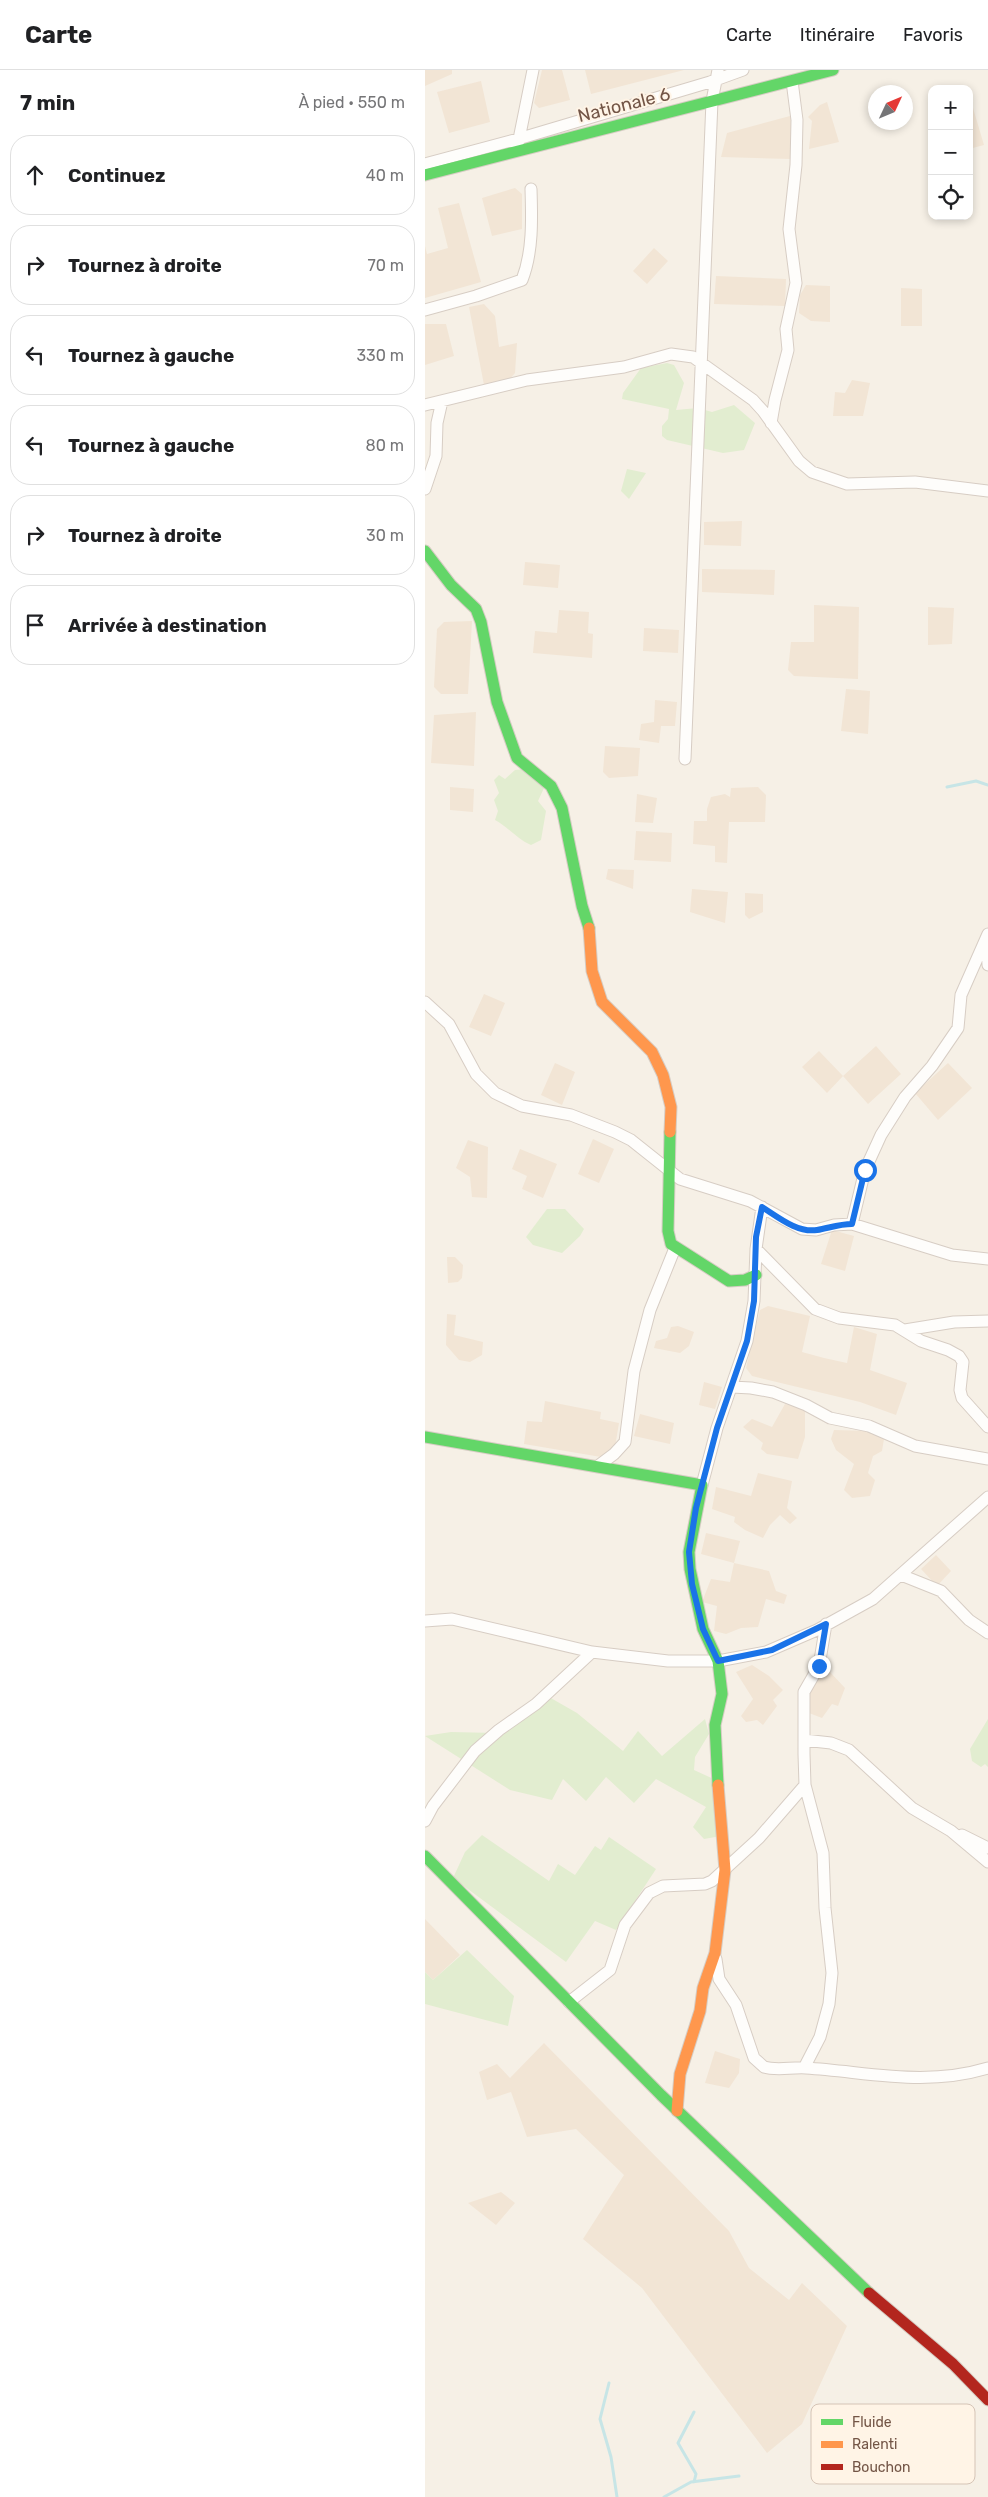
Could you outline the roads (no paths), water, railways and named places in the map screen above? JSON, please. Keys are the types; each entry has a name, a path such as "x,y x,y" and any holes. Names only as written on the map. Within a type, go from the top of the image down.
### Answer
{"street":[{"path":"517,151 533,70"},
{"path":"425,164 519,139 717,75 743,70"},
{"name":"Nationale 6","path":"425,175 833,70"},
{"path":"685,759 712,101 717,75"},
{"path":"771,423 788,350 786,329 796,283 789,229 796,165 797,129 792,81"},
{"path":"425,310 476,296 522,280 527,267 531,231 531,189"},
{"path":"425,405 527,380 624,367 671,354 693,357 753,400 799,461 813,472 847,484 881,485 915,482 988,491"},
{"path":"425,489 435,456 437,423 442,401"},
{"path":"425,551 451,585 475,609 481,622 497,702 517,758 551,786 562,808 582,906 590,931 591,964 603,1002 610,1012 652,1052 663,1075 671,1107 671,1173 668,1231 675,1248 702,1262 729,1281 737,1282 756,1275"},
{"path":"988,935 988,965"},
{"path":"852,1224 854,1209 869,1158 905,1097 955,1033 961,1017 961,995 988,935"},
{"path":"425,1002 449,1024 476,1074 495,1093 522,1106 571,1116 615,1132 636,1144 671,1173 692,1184 740,1197 802,1229 816,1230 834,1225 852,1224 952,1255 988,1259"},
{"path":"677,2111 681,2074 700,2010 703,1988 715,1953 725,1870 716,1764 715,1725 722,1694 718,1661 703,1629 690,1570 689,1552 696,1508 717,1428 747,1341 756,1275 756,1249 762,1207"},
{"path":"597,1466 614,1454 625,1442 634,1370 650,1310 675,1248"},
{"path":"756,1249 815,1309 839,1318 880,1322 905,1330 921,1342 948,1350 959,1356 963,1362 960,1390 962,1398 988,1427"},
{"path":"905,1330 954,1322 988,1322"},
{"path":"732,1387 773,1392 806,1405 830,1418 869,1426 915,1446 988,1459"},
{"path":"425,1437 702,1486"},
{"path":"425,1620 452,1619 592,1652 668,1661 718,1661 772,1650 873,1599 988,1497"},
{"path":"901,1575 941,1591 969,1620 988,1633"},
{"path":"804,2068 820,2037 829,2004 832,1973 825,1908 823,1854 805,1785 804,1740 804,1692 821,1660 826,1624"},
{"path":"425,1821 433,1806 481,1745 536,1704 592,1652"},
{"path":"804,1740 831,1743 849,1750 912,1808 951,1831 988,1848"},
{"path":"569,2002 610,1970 625,1925 649,1893 663,1886 705,1884 725,1870 759,1838 805,1785"},
{"path":"951,1831 988,1862"},
{"path":"425,1856 677,2111 861,2287 953,2364 988,2400"},
{"path":"715,1953 719,1979 736,2005 757,2063 767,2068 804,2068 915,2079 944,2077 988,2068"}],"waterway":[{"path":"947,787 976,781 988,785"},
{"path":"609,2383 600,2419 611,2457 617,2497"},
{"path":"694,2412 678,2443 696,2474 694,2482"},
{"path":"664,2497 691,2482 739,2476"}]}
